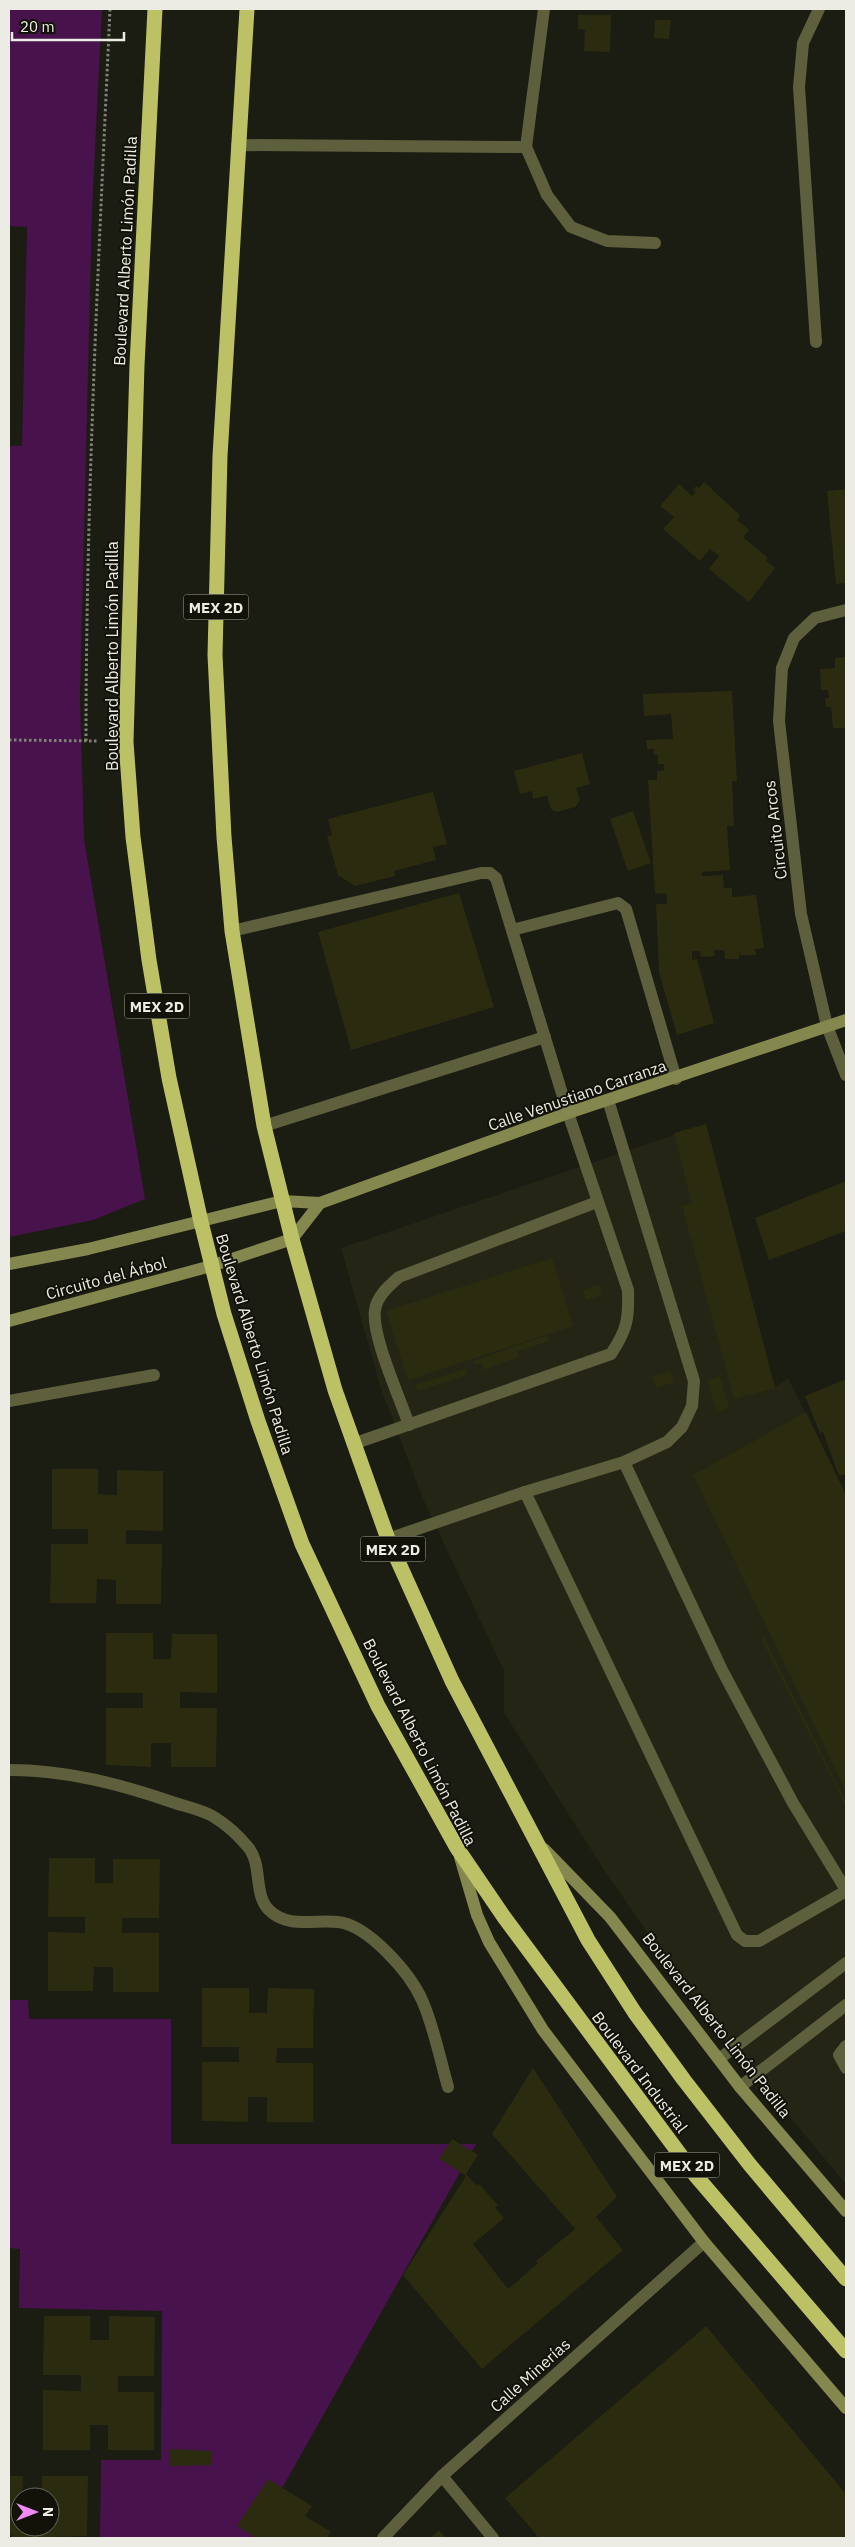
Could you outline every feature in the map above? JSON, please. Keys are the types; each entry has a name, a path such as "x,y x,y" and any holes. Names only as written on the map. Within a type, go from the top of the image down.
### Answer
{"highway":[{"name":"Boulevard Alberto Limón Padilla","path":"156,9 137,365 126,742 133,837 149,960 169,1078 200,1222 211,1266 258,1421 302,1544 378,1706 457,1848"},
{"name":"Boulevard Alberto Limón Padilla","path":"247,9 237,145 220,456 215,655 224,837 232,931 264,1126 292,1239 335,1390 353,1444 388,1539 452,1681 537,1842"},
{"name":"Boulevard Industrial","path":"537,1842 588,1940 635,2013 750,2165 846,2279"},
{"name":"Boulevard Industrial","path":"457,1848 504,1917 696,2176 846,2351"}],"street":[{"path":"544,9 526,147 547,195 571,227 607,241 655,243"},
{"path":"816,342 799,87 804,43 819,9"},
{"path":"237,145 526,147"},
{"name":"Circuito Arcos","path":"846,610 815,618 794,638 782,668 778,721 801,914 827,1026 846,1075"},
{"path":"232,931 481,873 490,873 496,878 568,1113 628,1290 629,1315 624,1334 611,1354 353,1444"},
{"path":"512,930 618,903 626,909 676,1079"},
{"name":"Calle Venustiano Carranza","path":"200,1222 282,1201 320,1203 568,1113 676,1079 846,1020"},
{"path":"264,1126 545,1037"},
{"path":"388,1539 525,1492 624,1462 667,1442 682,1427 692,1406 694,1381 608,1100"},
{"path":"409,1424 375,1330 374,1309 385,1289 399,1277 597,1202"},
{"path":"211,1266 292,1239 320,1203"},
{"name":"Circuito del Árbol","path":"9,1264 88,1249 200,1222"},
{"name":"Circuito del Árbol","path":"9,1321 211,1266"},
{"path":"9,1401 154,1375"},
{"path":"525,1492 737,1935 746,1940 759,1941 846,1890 793,1803 722,1670 624,1462"},
{"path":"9,1770 65,1773 94,1778 212,1816 229,1828 250,1849 257,1863 261,1895 268,1909 283,1919 297,1922 340,1922 369,1936 394,1958 422,1999 448,2087"},
{"name":"Boulevard Alberto Limón Padilla","path":"537,1842 610,1917 740,2087 846,2211"},
{"name":"Boulevard Alberto Limón Padilla","path":"457,1848 477,1915 489,1942 543,2030 704,2242 846,2408"},
{"path":"719,2059 846,1963"},
{"path":"740,2087 846,2006"},
{"path":"846,2046 839,2055 846,2068"},
{"name":"Calle Minerías","path":"383,2538 442,2476 704,2242"},
{"path":"442,2476 492,2538"}],"path":[{"path":"86,741 86,624 90,450 110,9"},
{"path":"9,740 126,742"}],"shaded area":[{"path":"9,9 102,9 92,210 80,697 84,839 145,1199 93,1220 9,1237 9,446 22,446 27,227 9,226"},
{"path":"706,1124 775,1387 788,1378 846,1495 846,2184 709,2021 604,1870 504,1713 504,1671 423,1499 381,1389 341,1248"},
{"path":"9,2000 28,2000 29,2019 171,2019 171,2144 476,2144 254,2538 100,2538 101,2460 161,2460 162,2311 19,2308 20,2249 9,2248"}],"building":[{"path":"578,15 611,15 610,52 584,51 585,30 578,29"},
{"path":"655,20 671,20 669,39 654,38"},
{"path":"704,482 740,515 737,520 749,530 743,537 768,558 766,561 775,568 749,602 709,569 719,556 710,549 700,561 663,529 674,517 660,506 679,484 692,496 696,492 693,490 696,486 699,488"},
{"path":"846,489 846,583 836,584 827,491"},
{"path":"846,657 846,728 833,728 831,707 826,707 825,698 829,698 828,690 821,690 820,669 835,668 835,658"},
{"path":"732,691 737,781 732,781 734,826 727,826 730,870 702,872 702,876 723,875 724,888 732,888 732,897 756,895 764,948 755,949 756,955 740,955 739,949 739,959 725,959 724,950 714,950 715,956 701,957 700,951 692,951 692,960 697,959 714,1023 677,1035 659,972 656,904 667,904 666,893 655,894 648,780 657,780 657,771 664,770 664,764 658,764 658,755 654,755 654,749 647,749 646,740 673,739 671,714 644,716 643,694"},
{"path":"582,753 590,784 576,788 580,800 575,807 557,812 551,809 547,796 533,799 532,791 520,794 514,771"},
{"path":"433,792 447,844 433,847 436,860 394,871 395,876 355,886 338,875 327,836 332,835 328,819"},
{"path":"633,811 651,863 628,871 610,819"},
{"path":"459,893 494,1007 351,1050 318,932"},
{"path":"706,1124 775,1388 734,1399 682,1206 692,1204 674,1133"},
{"path":"846,1181 846,1231 769,1260 755,1218"},
{"path":"552,1258 573,1326 408,1380 386,1311"},
{"path":"599,1285 602,1295 586,1300 583,1290"},
{"path":"548,1335 549,1341 517,1351 519,1357 484,1370 482,1363 475,1365 474,1361"},
{"path":"466,1369 467,1375 418,1391 415,1385"},
{"path":"670,1371 674,1382 656,1388 652,1376"},
{"path":"720,1376 729,1408 717,1412 707,1381"},
{"path":"846,1379 846,1474 839,1476 823,1432 820,1433 805,1396"},
{"path":"806,1412 846,1495 846,1791 693,1475"},
{"path":"52,1469 98,1469 98,1494 117,1495 117,1470 163,1471 163,1531 126,1530 126,1544 162,1544 161,1604 116,1604 116,1580 97,1579 96,1603 50,1603 51,1544 88,1544 88,1529 52,1529"},
{"path":"106,1633 153,1633 153,1659 171,1659 172,1634 217,1634 217,1693 180,1692 180,1708 217,1708 216,1767 171,1767 171,1743 151,1743 151,1767 106,1765 106,1708 143,1708 143,1693 106,1693"},
{"path":"764,1637 846,1802 846,1807 761,1638"},
{"path":"49,1858 95,1858 95,1883 113,1883 113,1859 160,1859 159,1918 122,1918 122,1933 159,1933 159,1992 113,1992 113,1967 94,1967 93,1991 48,1991 48,1932 85,1933 85,1917 48,1917"},
{"path":"202,1988 249,1988 249,2013 267,2013 268,1988 314,1989 313,2048 277,2048 276,2063 313,2063 313,2122 267,2122 267,2097 248,2097 248,2122 202,2121 202,2062 239,2062 239,2047 202,2047"},
{"path":"533,2068 617,2197 596,2217 623,2250 482,2369 403,2275 466,2176 439,2159 452,2139 478,2155 466,2174 477,2186 479,2184 498,2205 495,2208 504,2218 473,2244 508,2289 538,2263 536,2261 575,2229 492,2134"},
{"path":"44,2316 90,2316 90,2340 109,2340 109,2316 155,2317 154,2376 118,2376 118,2392 154,2392 154,2450 108,2450 108,2425 90,2425 90,2450 43,2450 43,2390 81,2391 81,2375 43,2375"},
{"path":"706,2326 846,2494 846,2538 539,2538 505,2498"},
{"path":"170,2449 212,2451 212,2465 169,2466"},
{"path":"9,2476 23,2476 22,2487 10,2487 9,2535"},
{"path":"42,2476 88,2476 87,2536 60,2537 60,2487 42,2487"},
{"path":"268,2479 312,2506 305,2516 331,2532 326,2538 256,2538 237,2526"},
{"path":"439,2530 446,2538 430,2538"},
{"path":"12,2537 50,2537 12,2538"}]}
